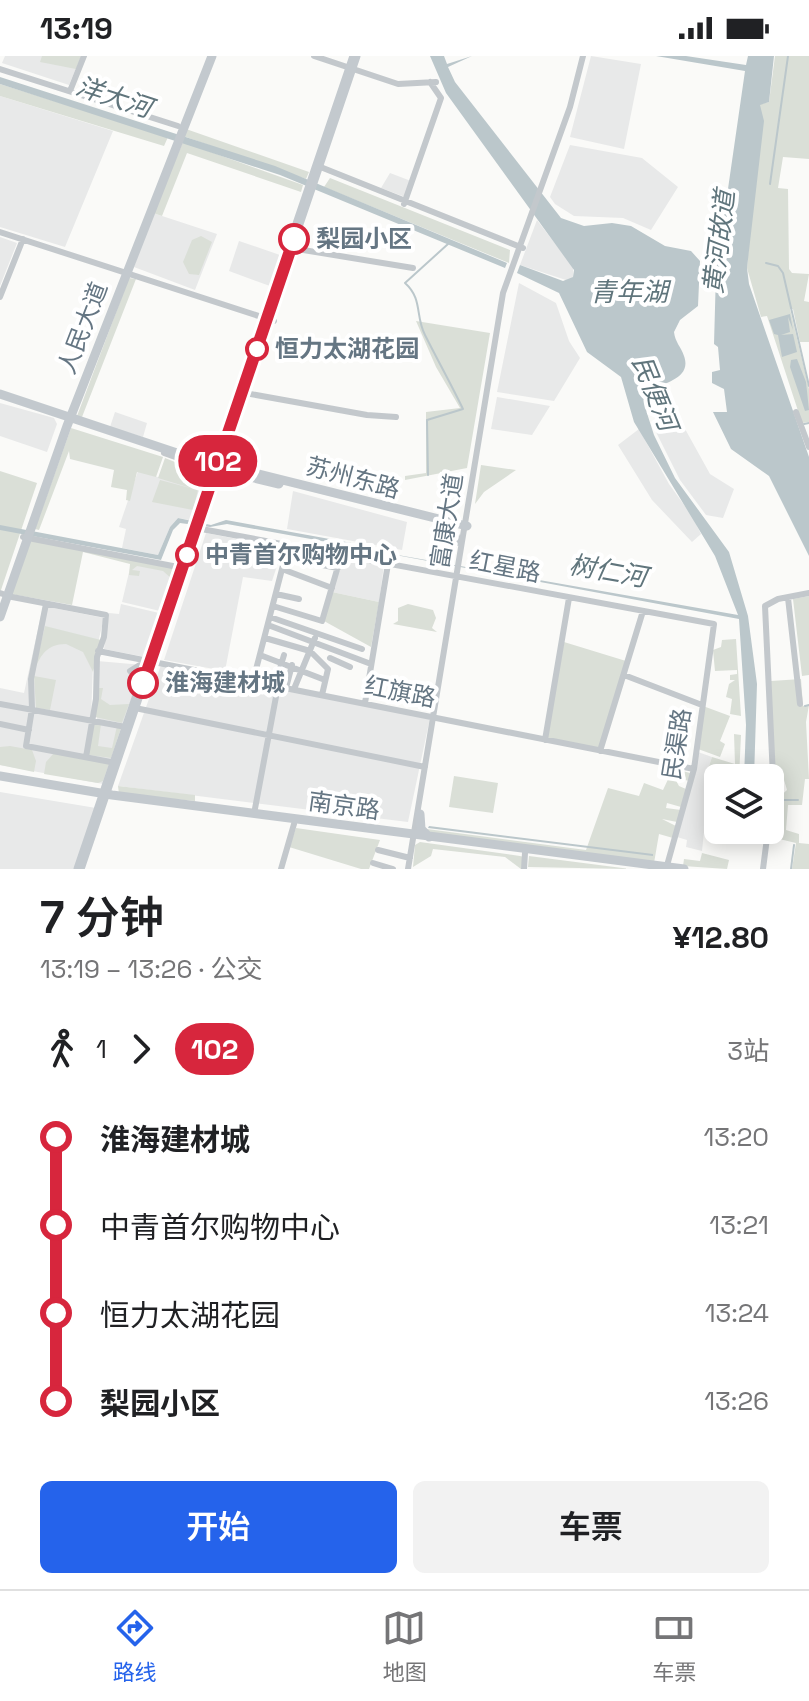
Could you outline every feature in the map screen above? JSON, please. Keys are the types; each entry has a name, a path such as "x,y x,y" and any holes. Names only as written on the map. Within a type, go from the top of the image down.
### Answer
{"highway":[{"path":"224,449 271,320 357,56"},
{"path":"149,662 271,320"},
{"path":"81,869 137,708 149,662 198,529"},
{"path":"107,796 130,728"}],"main road":[{"name":"人民大道","path":"0,617 2,596 26,537 67,417 206,56"},
{"name":"人民大道","path":"129,258 212,56"},
{"name":"苏州东路","path":"0,396 203,463 274,477 444,524"},
{"name":"苏州东路","path":"218,467 233,474 465,529"},
{"name":"南京路","path":"0,778 294,824 684,869"},
{"name":"南京路","path":"107,796 651,869"},
{"path":"395,833 408,829 418,813"},
{"path":"418,813 422,832 437,839"}],"street":[{"path":"70,91 84,56"},
{"path":"314,56 398,84 433,82 441,98 405,202"},
{"name":"富康大道","path":"408,869 505,300 585,56"},
{"path":"0,69 178,126"},
{"path":"319,168 521,248"},
{"path":"0,232 271,320"},
{"path":"0,297 23,239"},
{"path":"293,248 413,268"},
{"path":"245,393 356,414 396,417"},
{"path":"796,412 809,447"},
{"path":"165,451 207,459 224,449 233,464 274,477"},
{"path":"165,451 203,467 213,484 233,474"},
{"path":"444,524 458,519 469,506"},
{"path":"444,524 456,534 460,551"},
{"name":"红星路","path":"198,529 714,624"},
{"name":"富康大道","path":"458,577 465,529"},
{"path":"26,537 183,567"},
{"path":"253,681 288,546"},
{"path":"273,606 320,621 341,556"},
{"path":"285,558 338,568"},
{"path":"365,703 388,564"},
{"path":"282,569 332,588"},
{"path":"772,764 765,606 809,593"},
{"path":"276,594 299,599"},
{"path":"2,596 106,615 104,637 98,651 86,757"},
{"path":"545,740 569,598"},
{"path":"788,598 800,704"},
{"path":"46,604 31,676 32,709 26,746 116,763"},
{"path":"600,751 643,611"},
{"path":"270,617 318,631 362,649"},
{"path":"290,645 296,624"},
{"name":"民渠路","path":"666,868 694,769 714,624"},
{"path":"268,625 371,664"},
{"path":"283,687 302,668 318,631"},
{"path":"265,638 310,651 328,669 322,695"},
{"path":"323,666 333,649"},
{"name":"红旗路","path":"98,651 694,769"},
{"path":"260,655 283,658 325,680"},
{"path":"283,658 283,687"},
{"path":"330,658 350,667"},
{"path":"130,671 149,662"},
{"path":"254,814 269,736 292,665"},
{"path":"624,675 702,705"},
{"path":"0,704 130,728"},
{"path":"137,708 426,768"},
{"path":"0,726 28,732"},
{"path":"281,869 294,824"},
{"path":"763,869 766,844"},
{"path":"378,850 410,858"},
{"path":"524,869 525,853"},
{"path":"373,863 393,869"}],"shaded area":[{"path":"5,56 81,56 69,85 2,63"},
{"path":"42,56 81,56 76,69 40,62"},
{"path":"591,56 641,64 624,149 570,137"},
{"path":"775,56 809,56 809,159 783,157 778,188 788,189 789,269 792,273 809,274 804,301 809,302 809,342 800,342 793,309 790,309 809,389 809,422 802,423 767,316 761,317 747,268 760,104 769,102"},
{"path":"0,84 168,137 164,146 0,96"},
{"path":"0,96 113,131 65,247 0,227"},
{"path":"186,129 309,172 306,179 183,136"},
{"path":"183,142 303,185 301,192 187,153 162,216 153,213"},
{"path":"570,145 642,158 678,187 651,230 623,218 574,216 555,204 550,197"},
{"path":"390,173 411,181 405,197 381,188"},
{"path":"330,178 510,250 509,263 324,187"},
{"path":"153,213 217,234 195,290 134,267"},
{"path":"537,220 573,267 573,277 569,281 520,265"},
{"path":"201,236 212,242 199,275 189,274 183,262 192,240"},
{"path":"0,237 17,243 0,286"},
{"path":"239,241 280,255 270,286 229,271"},
{"path":"129,278 136,279 82,417 77,416"},
{"path":"519,283 556,303 569,341 580,358 554,401 497,392"},
{"path":"416,321 490,333 467,468 405,480 405,476 426,473 426,412 460,408 436,367"},
{"path":"497,397 550,406 532,435 491,429"},
{"path":"0,403 54,418 57,424 47,452 0,436"},
{"path":"674,409 710,474 734,489 723,518 706,515 680,480 656,432 652,423"},
{"path":"115,412 147,423 143,437 110,427"},
{"path":"71,428 163,457 156,477 137,472 130,501 126,500 127,490 111,487 114,470 70,459 69,451 39,530 35,529"},
{"path":"639,429 701,534 692,542 652,500 618,445"},
{"path":"165,458 207,475 204,491 198,490 193,510 152,502 160,480 194,489 158,478"},
{"path":"481,465 516,470 484,492 475,504"},
{"path":"0,471 37,483 1,590 0,590"},
{"path":"138,471 204,491 194,521 178,518 170,527 158,555 122,548 126,529 119,527"},
{"path":"293,491 407,522 402,550 287,529"},
{"path":"206,533 283,548 272,581 243,577 225,671 164,660"},
{"path":"31,540 175,568 172,579 163,571 137,566 132,570 140,571 139,576 129,575 130,564 83,552 72,605 11,594"},
{"path":"342,557 384,565 379,602 332,592"},
{"path":"131,564 173,572 160,611 122,602"},
{"path":"332,592 379,602 371,647 324,621"},
{"path":"809,596 809,675 802,676 793,599"},
{"path":"121,604 159,613 145,657 104,649 109,613 119,614"},
{"path":"408,604 433,610 436,618 432,628 437,632 393,624 398,621 398,608"},
{"path":"43,606 104,618 93,663 91,720 121,727 103,784 0,765 0,688 24,693"},
{"path":"45,626 101,640 93,672 83,652 66,644 49,648 35,668"},
{"path":"736,639 741,716 730,714 732,699 726,697 729,684 735,680 730,680 730,675 737,674 737,670 715,671 713,650 721,647 722,640"},
{"path":"564,642 626,661 599,748 547,739"},
{"path":"97,661 143,665 123,723 97,719"},
{"name":"淮海建材城","path":"161,665 430,718 408,822 118,786"},
{"path":"34,676 56,680 50,710 36,708"},
{"path":"801,679 803,706 809,705 806,722 809,779 805,779 802,805 788,805 786,830 799,834 799,843 809,844 809,869 792,869 796,843 784,840 784,793 787,790 784,764 773,764 771,681"},
{"path":"99,688 103,688 101,699 110,705 129,704 122,723 95,717"},
{"path":"703,706 730,716 720,741 725,744 720,757 698,749"},
{"path":"93,722 101,724 98,746 112,748 117,726 121,728 111,758 88,755"},
{"path":"734,734 741,735 740,764 735,764"},
{"path":"0,747 32,750 36,761 34,772 0,765"},
{"path":"698,752 712,757 710,764 704,764 702,851 686,847 687,840 677,837"},
{"path":"54,753 109,764 103,781 98,783 44,774 46,762"},
{"path":"712,757 735,764 710,764"},
{"path":"664,766 690,773 689,781 674,777 679,786 686,789 681,807 667,803 666,808 681,810 677,822 662,819 676,826 673,838 659,834 654,863 430,836 427,829 586,850 608,788 639,796 644,783 663,790 671,773 663,770"},
{"path":"454,776 498,783 493,813 449,807"},
{"path":"118,786 195,795 195,801 119,794"},
{"path":"0,792 96,808 74,869 0,869"},
{"path":"296,828 380,840 369,869 361,869 289,847"},
{"path":"420,842 524,857 521,869 505,857 433,849 431,856 413,867 415,845"},
{"path":"702,853 729,860 727,869 683,866 684,859 700,861"},
{"path":"529,856 630,869 528,867"}],"water":[{"name":"青年湖","path":"430,56 444,56 447,64 472,56 448,67 455,82 561,218 584,226 612,223 631,226 665,246 691,251 700,261 698,306 680,320 674,332 684,356 684,369 676,378 652,390 645,407 654,435 675,478 729,552 748,616 757,684 754,764 745,764 746,725 739,619 358,548 738,615 715,556 634,422 621,377 587,352 559,293 517,273 520,265 563,281 573,277 574,270 446,93"},
{"path":"656,56 686,56 746,65 748,56 774,56 769,102 760,105 764,121 747,268 749,284 809,457 809,556 769,476 731,449 713,412 727,412 724,389 712,383 712,372 720,370 718,347 714,344 716,272 745,71"},
{"path":"0,77 275,166 507,263 505,268 280,175 0,84"},
{"path":"790,314 793,330 788,317 790,332 781,335 793,334 797,352 782,357 778,335 774,334 769,320"},
{"path":"797,359 806,382 809,410 805,411 790,367 791,360"},
{"path":"178,518 211,525 226,520 357,544 355,547 227,524 210,527 180,523 173,530 161,560 0,530 0,525 158,555 170,527"},
{"path":"428,828 653,854 653,856"}],"waterway":[{"path":"770,184 788,56"},
{"path":"428,475 427,420 463,409 425,335 417,301 405,283 448,244"},
{"path":"766,263 778,266 783,273 809,386"},
{"path":"804,424 809,423"},
{"path":"805,706 809,705"},
{"path":"784,800 798,800"},
{"path":"791,869 794,845"}],"bus line":[{"name":"102","path":"143,683 294,239"}],"place":[{"name":"梨园小区","path":"294,239"},
{"name":"恒力太湖花园","path":"257,349"},
{"name":"中青首尔购物中心","path":"187,555"},
{"name":"淮海建材城","path":"143,683"}],"water label":[{"name":"洋大河","path":"114,97"},
{"name":"黄河故道","path":"719,242"},
{"name":"民便河","path":"655,393"},
{"name":"树仁河","path":"608,571"}]}
